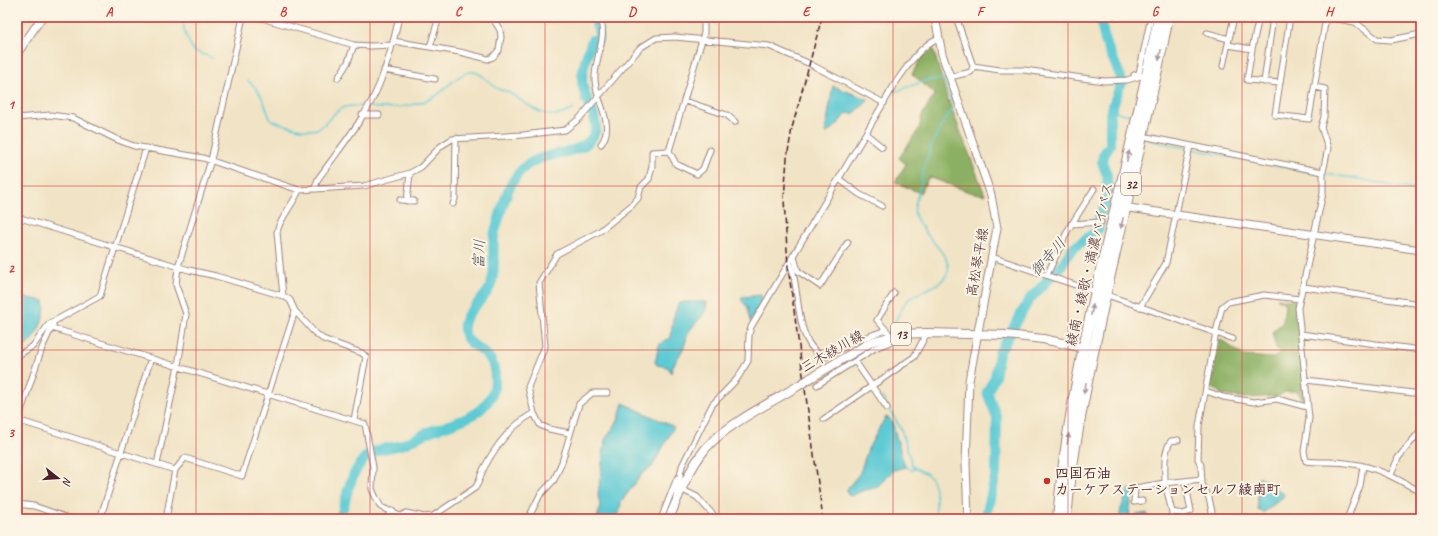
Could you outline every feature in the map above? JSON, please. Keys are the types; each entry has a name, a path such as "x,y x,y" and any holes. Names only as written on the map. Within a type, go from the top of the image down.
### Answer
{"highway":[{"name":"綾南・綾歌・満濃バイパス","path":"1058,519 1065,452 1089,349 1100,293 1121,207 1159,17"},
{"name":"綾南・綾歌・満濃バイパス","path":"1121,207 1142,136 1168,17"},
{"name":"綾南・綾歌・満濃バイパス","path":"1066,519 1089,349"}],"main road":[{"path":"17,54 42,17"},
{"name":"高松琴平線","path":"935,17 938,38 991,195 998,228 969,381 966,463 968,519"},
{"path":"1121,207 1421,250"},
{"name":"三木綾川線","path":"668,519 689,474 707,448 720,435 858,348 888,334 927,333 1006,335 1089,349"},
{"path":"388,519 392,512"}],"street":[{"path":"157,464 178,366 186,314 176,285 178,267 211,160 243,17"},
{"path":"258,17 354,45 371,46 393,43 460,52 488,59 494,57 499,50 501,36 500,30 492,17"},
{"path":"315,188 318,179 362,115 379,85 393,43 399,17"},
{"path":"430,47 440,17"},
{"path":"600,17 603,32 595,81 598,96 608,126 605,138 601,144"},
{"path":"704,17 705,26 702,40 669,151 676,164 697,174 703,169 710,150"},
{"path":"950,77 971,72 973,66 956,17"},
{"path":"1123,80 1140,73 1151,17"},
{"path":"1223,66 1234,17"},
{"path":"1259,17 1252,49 1248,80 1280,83"},
{"path":"1264,82 1273,17"},
{"path":"1290,17 1275,116 1309,119 1326,17 1355,22 1378,39 1391,40 1421,34"},
{"path":"1207,33 1228,42 1252,49"},
{"path":"17,118 50,115 73,118 118,140 146,148 211,160 299,190 364,186 410,173 422,167 441,146 456,138 561,132 574,124 647,42 656,38 664,37 756,44 781,50 884,103"},
{"path":"661,519 682,466 712,405 744,369 748,361 749,335 751,327 794,257 896,82 919,52 928,43 938,38"},
{"path":"338,78 348,62 354,45"},
{"path":"973,66 1000,70 1024,70 1104,81 1123,80 1141,76 1147,77"},
{"path":"384,70 435,79"},
{"path":"1315,87 1325,89 1324,117 1321,127 1328,148 1323,172 1323,193 1298,308 1309,418 1304,451 1306,461 1363,466 1391,475 1421,492"},
{"path":"685,100 727,115 735,122"},
{"path":"362,115 378,115"},
{"path":"866,134 882,148"},
{"path":"1142,136 1190,148 1323,172"},
{"path":"453,204 455,199 456,138"},
{"path":"146,148 100,296 53,325 42,348 18,420 175,470"},
{"path":"1140,307 1166,263 1184,170 1190,148"},
{"path":"569,433 549,429 540,425 534,413 528,387 545,346 539,283 557,254 600,231 635,202 638,198 641,187 649,179 652,166 652,152 669,151"},
{"path":"407,201 410,173"},
{"path":"839,179 859,194 882,206"},
{"path":"1049,276 1071,224 1094,189"},
{"path":"283,296 277,232 278,225 287,214 299,190"},
{"path":"400,200 414,201"},
{"path":"17,217 178,267 216,276 283,296 290,300 295,311 314,332 323,339 362,353 366,356 354,420"},
{"path":"1071,224 1099,222"},
{"path":"794,257 798,271 820,286 848,242"},
{"path":"992,257 1233,339"},
{"path":"790,263 800,317 806,339 821,355 827,359 855,341 888,334"},
{"path":"1304,286 1421,304"},
{"path":"817,385 836,370 855,361 875,348 890,342 888,334 877,320 894,293"},
{"path":"1210,519 1212,512 1209,498 1202,484 1198,459 1199,426 1222,307 1228,302 1264,295 1300,299"},
{"path":"166,519 175,470 185,458 242,476 295,311"},
{"path":"17,356 33,346 49,324 151,358 365,424 373,467 372,489 381,507 403,518 406,513 424,517 433,516 475,488 479,483 483,469 507,432 519,421 534,413"},
{"path":"824,419 871,385 914,357 927,333"},
{"path":"1301,334 1421,350"},
{"path":"100,519 151,358"},
{"path":"855,361 887,408"},
{"path":"1306,380 1421,394"},
{"path":"1206,391 1223,397 1246,401 1254,402 1277,399 1308,407"},
{"path":"528,519 540,495 554,480 562,462 569,433 579,404 592,393 607,393"},
{"path":"1391,475 1398,458 1421,430"},
{"path":"1171,519 1172,512 1165,483 1168,446 1171,441 1178,440"},
{"path":"682,466 689,474"},
{"path":"675,504 682,466"},
{"path":"1347,519 1360,486 1363,466"},
{"path":"1142,501 1134,502 1134,488 1202,479"},
{"path":"1172,512 1183,514 1191,511 1185,481"},
{"path":"681,489 697,498 717,519"},
{"path":"17,504 34,506 71,519"}],"green space":[{"path":"933,48 947,97 985,195 969,192 929,177 920,193 895,182 906,164 899,158 919,129 922,115 935,94 912,74 920,60"},
{"path":"1277,298 1297,301 1296,309 1305,403 1297,391 1285,392 1278,396 1244,398 1223,395 1209,385 1220,339 1244,356 1274,358 1281,352 1276,348 1272,332 1283,322 1285,304"}],"water":[{"path":"833,86 869,100 853,114 846,113 837,125 827,133 825,132"},
{"path":"761,295 762,301 750,322 747,307 741,299 743,297"},
{"path":"17,296 44,301 45,308 41,323 34,337 17,352"},
{"path":"684,302 707,302 703,315 688,333 684,348 671,373 668,367 657,365 655,362 660,344 671,338 673,319 678,304"},
{"path":"623,403 674,427 652,467 642,474 621,502 618,519 597,519 600,506 598,495 605,440 618,421"},
{"path":"888,417 892,422 905,467 894,470 876,488 864,490 851,496 848,495 847,489 860,473 868,449 885,418"},
{"path":"1259,476 1284,494 1283,497 1263,513 1258,510"},
{"path":"1129,489 1133,490 1129,513 1131,516 1147,513 1148,519 1119,519 1121,509"}],"waterway":[{"path":"184,17 186,35 194,51 213,58"},
{"name":"富川","path":"340,519 351,481 358,467 367,456 376,451 401,445 431,431 466,419 487,403 492,395 495,385 494,368 487,355 471,343 465,335 465,321 472,309 487,293 490,287 494,262 494,233 511,184 521,171 534,161 546,156 577,149 592,138 596,122 583,88 582,74 592,40 598,40 599,33 594,17"},
{"name":"御寺川","path":"985,519 996,474 997,418 987,392 995,377 999,353 1029,300 1061,266 1071,250 1099,229 1099,217 1106,202 1108,191 1107,175 1102,162 1103,155 1110,145 1110,114 1121,83 1121,77 1105,41 1100,17"},
{"path":"370,107 386,108 413,105 436,96 459,77 469,72 474,72 486,78 499,90 508,92 540,112 555,115 573,109"},
{"path":"891,330 905,303 911,297 941,281 948,271 948,265 945,258 918,222 914,209 931,147 935,137 954,108 944,79 927,80 894,92"},
{"path":"248,81 259,93 270,119 307,130 320,128 342,108 352,106 366,107"},
{"name":"富川","path":"581,102 585,96"},
{"path":"1111,111 1131,115"},
{"path":"1147,140 1187,148"},
{"path":"1191,149 1319,174"},
{"path":"1325,174 1409,189 1416,189 1421,185"},
{"path":"882,397 901,429 912,465 924,472 931,479 936,496 935,519"},
{"path":"905,466 912,470 914,469"}],"railway":[{"path":"822,17 792,128 787,158 784,199 788,267 823,519"}],"place":[{"name":"四国石油 カーケアステーションセルフ綾南町","path":"1047,481"}]}
